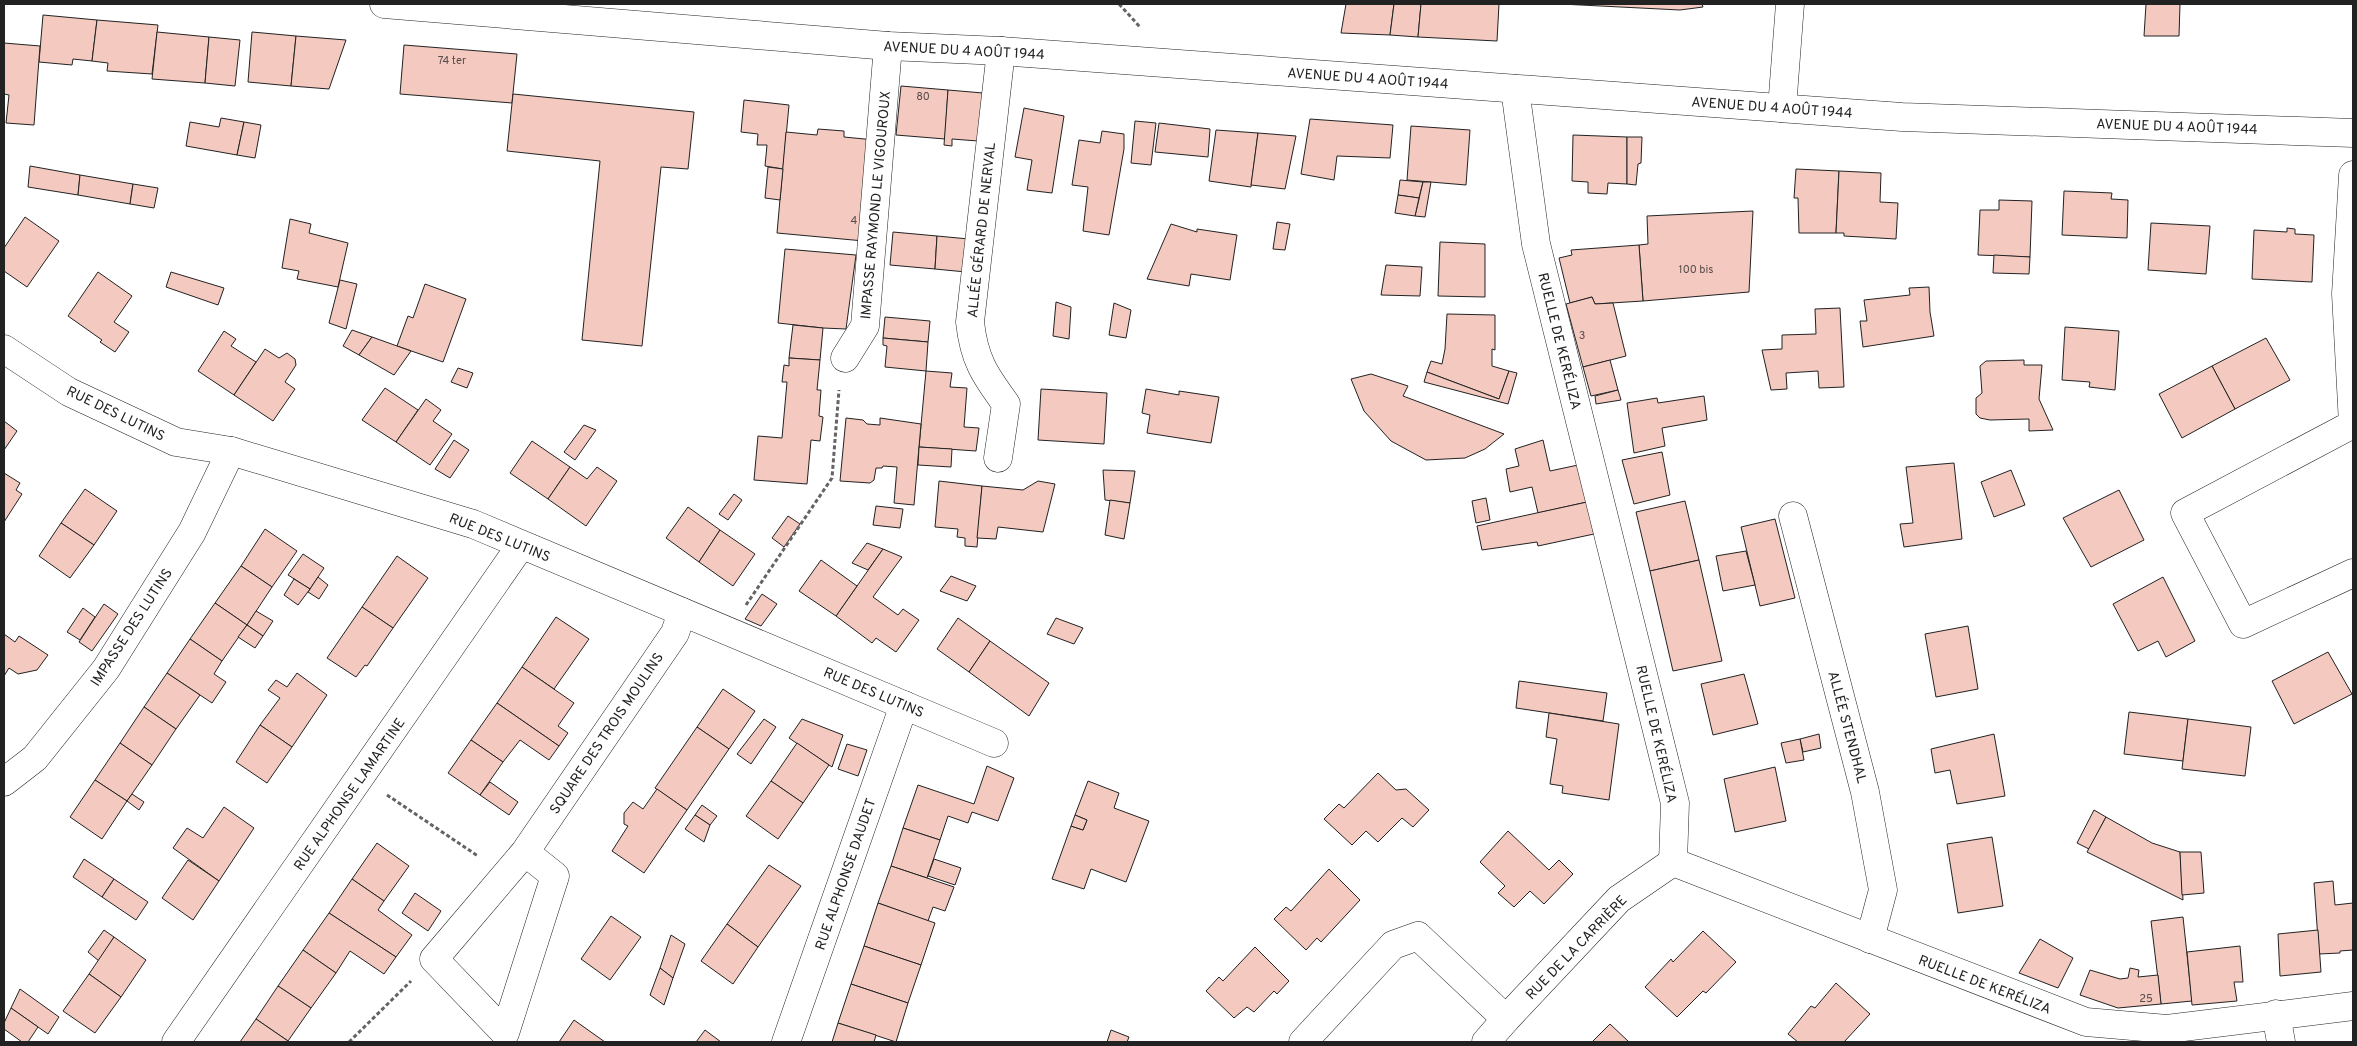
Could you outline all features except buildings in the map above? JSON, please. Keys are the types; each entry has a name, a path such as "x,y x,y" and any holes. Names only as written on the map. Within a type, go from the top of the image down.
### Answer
{"street":[{"name":"AVENUE DU 4 AOÛT 1944","path":"384,4 888,46 1001,51 1902,117 2353,133"},
{"path":"1782,108 1790,4"},
{"name":"IMPASSE RAYMOND LE VIGOUROUX","path":"846,358 865,326 888,46"},
{"name":"ALLÉE GÉRARD DE NERVAL","path":"998,458 1006,404 988,379 973,348 970,322 1001,51"},
{"name":"RUELLE DE KERÉLIZA","path":"1515,89 1536,244 1674,803 1673,862 2086,1022 2167,1029 2276,1014 2353,1006"},
{"path":"2353,175 2346,294 2353,424 2185,513 2242,624 2353,573"},
{"name":"RUE DES LUTINS","path":"4,349 69,392 176,442 231,451 472,524 994,743"},
{"name":"IMPASSE DES LUTINS","path":"4,782 35,758 106,669 192,532 231,451"},
{"name":"ALLÉE STENDHAL","path":"1793,516 1865,792 1874,836 1883,890 1870,939"},
{"name":"RUE ALPHONSE LAMARTINE","path":"176,1042 521,545"},
{"name":"SQUARE DES TROIS MOULINS","path":"434,959 525,852 675,633 682,612"},
{"name":"RUE ALPHONSE DAUDET","path":"786,1042 904,705"},
{"path":"434,959 504,1033 555,876 525,852"},
{"name":"RUE DE LA CARRIÈRE","path":"1486,1042 1619,899 1673,862"},
{"path":"1303,1042 1393,945 1418,936 1506,1019"},
{"path":"2276,1014 2281,1042"}],"path":[{"path":"728,631 832,478 840,377 846,358"},
{"path":"359,778 506,875"},
{"path":"349,1042 434,959"}]}
